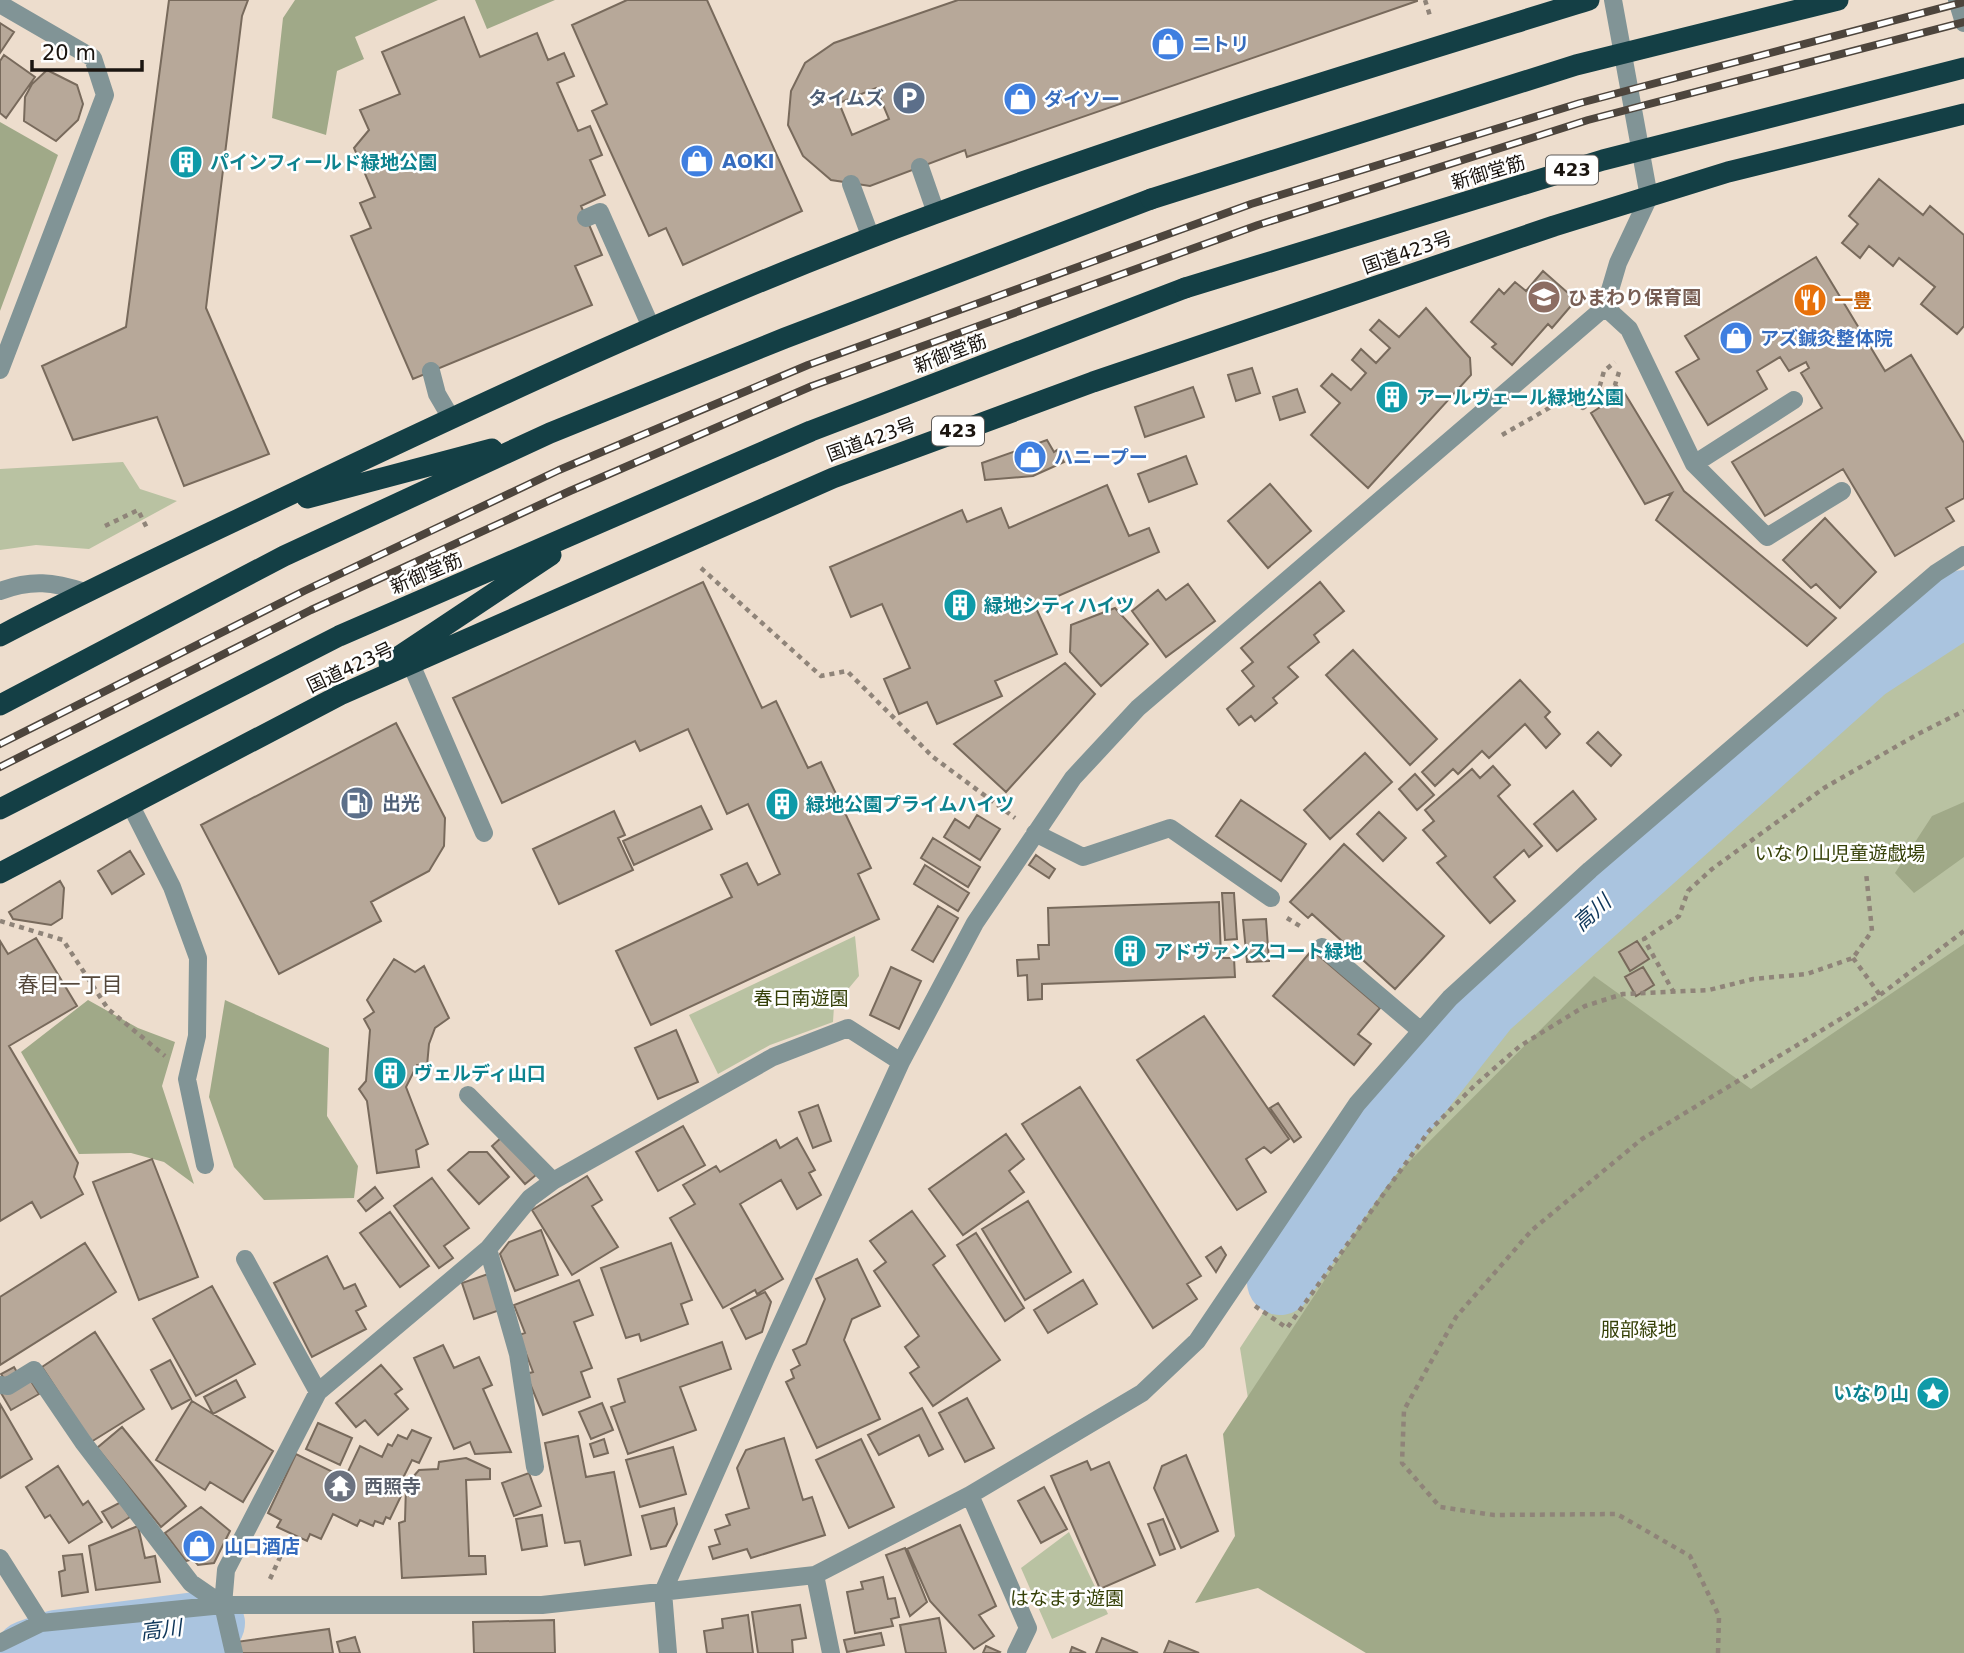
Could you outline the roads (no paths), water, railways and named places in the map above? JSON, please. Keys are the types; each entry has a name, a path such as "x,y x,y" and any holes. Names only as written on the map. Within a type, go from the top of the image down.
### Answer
{"highway":[{"path":"0,636 85,592 451,418 651,327 871,238 1211,118 1589,0"},
{"path":"0,705 284,556 550,433 785,338 1151,199 1576,65 1838,0"},
{"name":"新御堂筋","path":"0,809 339,636 811,431 1185,288 1604,160 1964,68"},
{"name":"国道423号","path":"0,873 340,695 832,478 1093,382 1554,226 1728,172 1964,114"},
{"path":"257,511 550,433"},
{"path":"340,695 597,524"}],"street":[{"path":"668,1653 663,1592 901,1062 975,923 1073,778 1138,708 1605,307 1618,263 1649,197 1613,0"},
{"path":"1957,0 1964,23"},
{"path":"0,4 93,58 105,96 0,370"},
{"path":"920,167 936,213"},
{"path":"851,184 871,238"},
{"path":"586,218 600,212 651,327"},
{"path":"1605,307 1629,329 1694,464 1767,537 1842,491"},
{"path":"432,371 437,394 451,418"},
{"path":"1694,464 1794,400"},
{"path":"0,1643 41,1623 223,1605 542,1605 815,1575 970,1494 1142,1393 1197,1342 1357,1104 1450,998 1590,870 1936,573 1964,555"},
{"path":"0,591 20,583 55,582 85,592"},
{"path":"411,664 484,833"},
{"path":"130,804 172,887 198,958 197,1036 187,1080 205,1165"},
{"path":"1035,833 1083,857 1170,828 1271,898"},
{"path":"1322,947 1421,1031"},
{"path":"234,1653 223,1605 226,1570 318,1392 488,1250 530,1198 553,1181 773,1057 848,1028 901,1062"},
{"path":"468,1095 553,1181"},
{"path":"488,1250 518,1354 535,1467"},
{"path":"244,1259 318,1392"},
{"path":"0,1385 8,1386 34,1370 83,1442 191,1583 223,1605"},
{"path":"970,1494 1028,1628 1016,1653"},
{"path":"0,1558 41,1623"},
{"path":"815,1575 831,1653"}],"waterway":[{"name":"高川","path":"1280,1282 1356,1172 1486,1007 1866,667 1964,603"},
{"name":"高川","path":"28,1653 56,1643 212,1623"}],"railway":[{"path":"0,744 304,591 559,470 808,365 1251,204 1580,103 1964,2"},
{"path":"0,767 311,610 570,491 812,386 1258,225 1588,120 1964,22"}],"place":[{"name":"ニトリ","path":"1168,44"},
{"name":"タイムズ","path":"909,98"},
{"name":"ダイソー","path":"1020,99"},
{"name":"AOKI","path":"697,161"},
{"name":"パインフィールド緑地公園","path":"186,162"},
{"name":"ひまわり保育園","path":"1544,297"},
{"name":"一豊","path":"1810,300"},
{"name":"アズ鍼灸整体院","path":"1736,338"},
{"name":"アールヴェール緑地公園","path":"1392,397"},
{"name":"ハニープー","path":"1030,457"},
{"name":"緑地シティハイツ","path":"960,605"},
{"name":"出光","path":"357,803"},
{"name":"緑地公園プライムハイツ","path":"782,804"},
{"name":"アドヴァンスコート緑地","path":"1130,951"},
{"name":"ヴェルディ山口","path":"390,1073"},
{"name":"いなり山","path":"1933,1393"},
{"name":"西照寺","path":"340,1486"},
{"name":"山口酒店","path":"199,1546"}],"district":[{"name":"春日一丁目","path":"70,985"}],"park label":[{"name":"いなり山児童遊戯場","path":"1840,853"},
{"name":"春日南遊園","path":"801,998"},
{"name":"服部緑地","path":"1639,1329"},
{"name":"はなます遊園","path":"1067,1598"}]}
